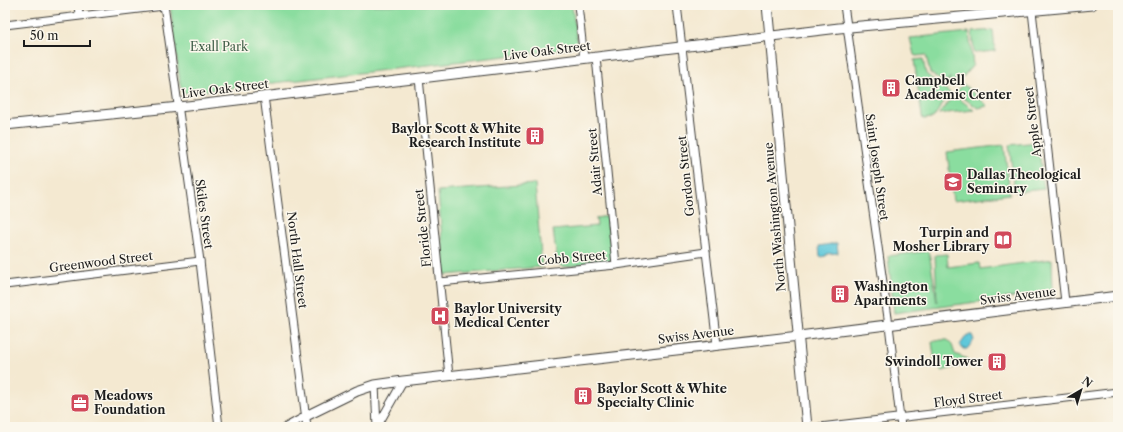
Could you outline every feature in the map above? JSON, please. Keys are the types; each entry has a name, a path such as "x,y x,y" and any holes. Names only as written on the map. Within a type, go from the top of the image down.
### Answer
{"street":[{"path":"78,5 79,15"},
{"path":"5,25 164,5"},
{"name":"Skiles Street","path":"164,5 200,261 219,427"},
{"path":"578,5 584,59"},
{"name":"Gordon Street","path":"677,5 717,345"},
{"name":"North Washington Avenue","path":"767,5 807,427"},
{"name":"Saint Joseph Street","path":"844,5 889,325 901,427"},
{"name":"Live Oak Street","path":"5,125 179,107 847,27 1092,5"},
{"name":"Apple Street","path":"1032,10 1065,302"},
{"name":"Adair Street","path":"596,57 616,265"},
{"name":"Floride Street","path":"420,78 449,376"},
{"name":"North Hall Street","path":"264,96 307,427"},
{"name":"Cobb Street","path":"440,282 616,265 706,252"},
{"name":"Greenwood Street","path":"5,285 200,261"},
{"name":"Swiss Avenue","path":"286,427 343,397 375,385 799,336 1118,296"},
{"path":"377,427 403,381"},
{"path":"375,385 377,427"},
{"name":"Floyd Street","path":"820,427 1118,392"}],"green space":[{"name":"Exall Park","path":"170,5 572,5 577,42 573,47 567,49 187,93 183,92 180,84"},
{"path":"993,30 995,51 974,53 972,32"},
{"path":"969,32 973,65 961,79 955,79 956,84 954,86 951,87 949,85 948,81 951,78 943,82 930,73 926,55 914,55 910,38"},
{"path":"923,59 926,74 950,93 933,118 923,119 914,60"},
{"path":"963,84 988,106 978,108 956,93"},
{"path":"954,95 974,110 939,114"},
{"path":"1038,142 1044,189 1015,192 1009,145"},
{"path":"1004,145 1010,194 953,201 947,152"},
{"path":"535,184 542,267 445,275 438,191"},
{"path":"607,216 612,261 564,267 559,265 557,261 553,230 597,226 596,218"},
{"path":"929,251 937,302 935,255 947,254 948,267 979,263 980,269 1052,259 1053,292 894,313 888,256"},
{"path":"947,340 952,345 955,354 967,359 967,364 942,371 935,364 932,342"}],"water":[{"path":"837,243 838,253 826,254 826,256 820,257 819,246"},
{"path":"967,335 972,335 974,340 967,349 963,349 960,345"}],"place":[{"name":"Campbell Academic Center","path":"891,88"},
{"name":"Baylor Scott & White Research Institute","path":"535,136"},
{"name":"Dallas Theological Seminary","path":"953,182"},
{"name":"Turpin and Mosher Library","path":"1003,240"},
{"name":"Washington Apartments","path":"840,294"},
{"name":"Baylor University Medical Center","path":"440,316"},
{"name":"Swindoll Tower","path":"997,362"},
{"name":"Baylor Scott & White Specialty Clinic","path":"583,396"},
{"name":"Meadows Foundation","path":"80,403"}]}
